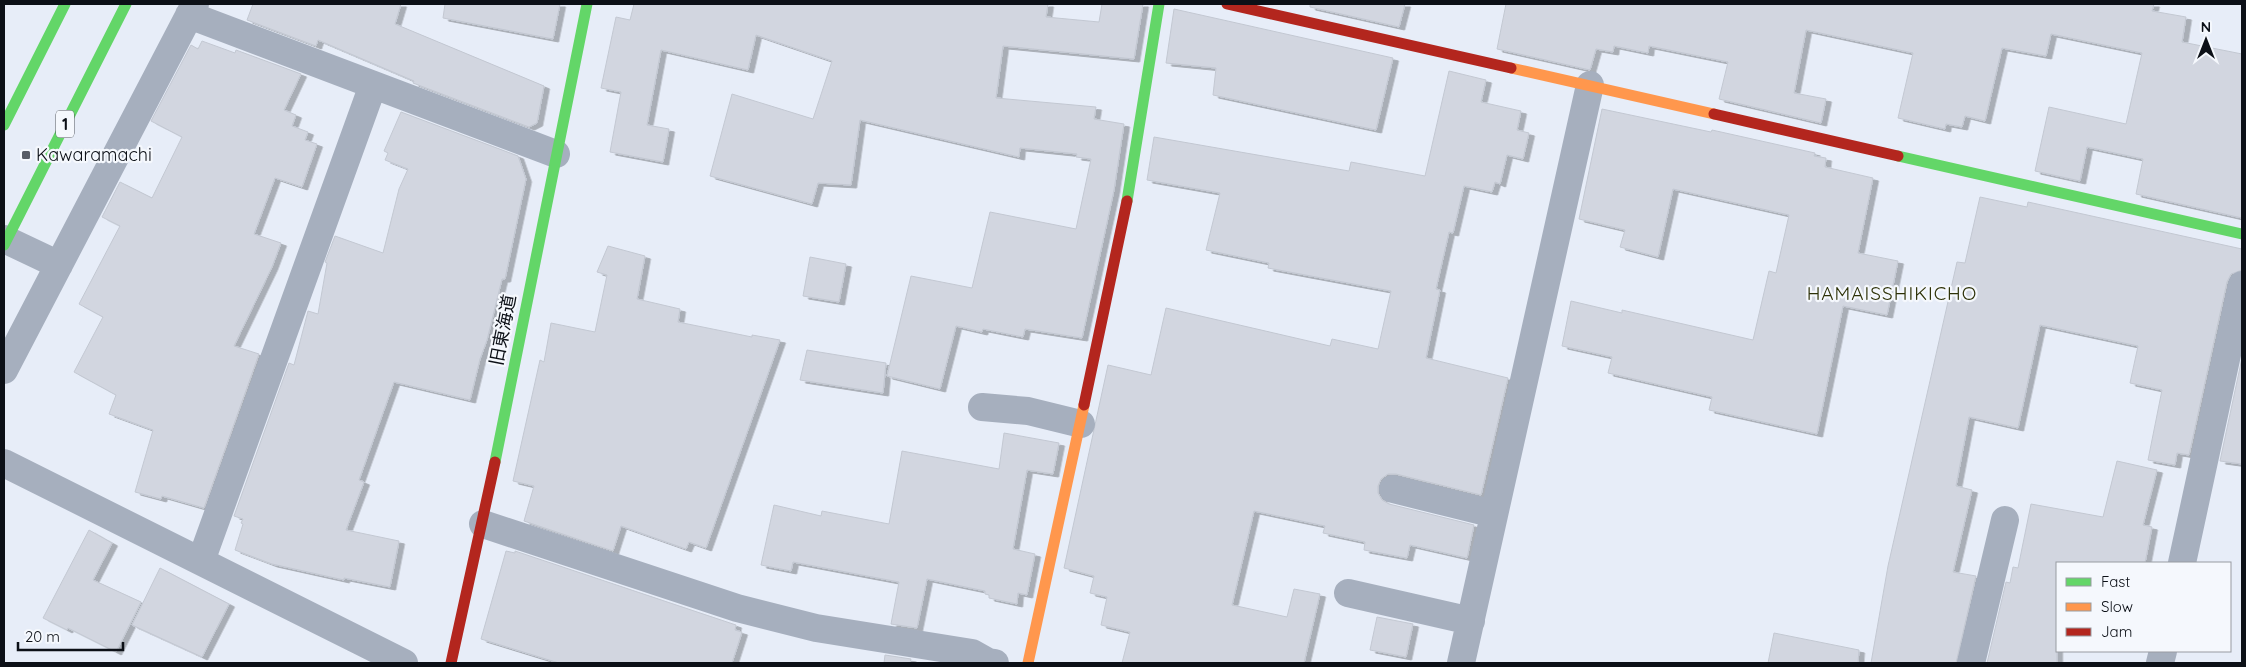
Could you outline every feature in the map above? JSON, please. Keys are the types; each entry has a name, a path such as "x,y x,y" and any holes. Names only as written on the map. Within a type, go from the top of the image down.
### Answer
{"main road":[{"path":"4,125 65,4"},
{"name":"1","path":"5,241 126,4"},
{"name":"旧東海道","path":"451,663 482,524 587,4"},
{"path":"1028,663 1130,193 1159,4"},
{"path":"1227,4 2242,234"}],"street":[{"path":"4,370 192,9 372,85 556,154"},
{"path":"201,561 372,85"},
{"path":"1461,663 1590,85"},
{"path":"5,241 59,265"},
{"path":"2182,562 2242,285"},
{"path":"982,407 1028,411 1081,424"},
{"path":"4,463 404,663"},
{"path":"1393,489 1494,514"},
{"path":"1971,663 2005,520"},
{"path":"482,524 737,608 816,628 972,652 991,663"},
{"path":"1348,593 1471,621"}],"building":[{"path":"253,4 401,4 395,24 544,86 537,123 529,127 413,83 414,81 318,40 316,46 247,20"},
{"path":"445,4 560,4 553,39 443,18"},
{"path":"634,4 1048,4 1046,17 1099,22 1102,4 1143,4 1134,59 1003,46 996,98 1096,107 1094,119 1124,124 1114,190 1082,338 1025,329 1023,337 983,329 982,332 956,326 940,389 887,376 911,276 972,288 990,212 1076,229 1091,159 1076,157 1077,154 1020,148 1019,157 860,120 851,185 818,183 812,204 710,176 732,94 813,119 832,61 756,35 748,70 661,50 647,125 669,129 663,162 610,152 621,92 601,88 616,17 630,20"},
{"path":"1310,4 1405,4 1399,27 1310,7"},
{"path":"1506,4 2154,4 2152,11 2186,17 2182,42 2242,54 2242,218 2136,194 2143,159 2087,147 2080,181 2035,171 2049,107 2126,124 2142,53 2051,34 2046,56 2002,48 1985,121 1965,116 1962,127 1946,124 1945,129 1898,118 1913,53 1806,30 1794,93 1826,99 1821,123 1719,99 1728,62 1649,46 1648,53 1614,46 1613,52 1596,49 1590,70 1497,49"},
{"path":"1174,9 1393,58 1376,130 1213,95 1216,68 1166,63"},
{"path":"202,41 235,53 236,50 301,74 284,110 296,115 292,126 308,132 305,140 317,144 302,187 275,178 254,234 281,243 272,267 234,346 259,354 204,508 162,496 161,499 135,492 153,430 109,414 116,395 74,372 103,317 79,304 120,226 102,217 120,182 152,198 182,137 151,121 191,45 198,49"},
{"path":"1449,71 1486,80 1481,102 1521,111 1517,130 1529,133 1523,159 1507,155 1500,184 1495,182 1492,192 1464,186 1453,233 1449,232 1436,289 1440,290 1426,358 1508,378 1481,495 1396,474 1388,474 1381,479 1378,493 1382,500 1389,504 1474,525 1467,558 1410,545 1407,558 1364,550 1365,542 1323,533 1325,526 1254,511 1232,605 1287,617 1294,589 1320,594 1304,663 1122,663 1130,632 1101,625 1107,597 1090,593 1094,576 1064,568 1108,365 1151,375 1166,308 1330,346 1332,339 1378,349 1391,291 1268,268 1269,263 1206,250 1220,193 1147,180 1154,137 1349,171 1351,162 1425,176"},
{"path":"1602,109 1711,132 1712,130 1815,153 1814,156 1826,158 1825,167 1873,178 1858,253 1898,261 1887,315 1843,306 1817,434 1709,410 1712,397 1608,373 1612,357 1562,346 1571,301 1622,313 1622,310 1753,340 1769,271 1776,273 1789,215 1673,189 1658,257 1620,247 1625,230 1579,219"},
{"path":"401,112 518,156 526,179 505,279 502,279 470,400 394,382 359,480 364,482 346,530 399,541 390,587 344,578 344,580 272,564 235,550 243,519 234,516 289,363 294,365 308,311 318,314 327,263 325,262 335,236 383,253 399,189 408,169 385,160 388,153 384,151"},
{"path":"1980,197 2027,207 2028,202 2242,249 2242,270 2231,274 2227,282 2189,455 2177,453 2175,465 2148,460 2162,390 2130,383 2138,346 2040,325 2018,428 1969,417 1956,486 1972,490 1953,572 1976,576 1956,663 1871,663 1888,566 1957,262 1965,263"},
{"path":"608,246 645,256 637,299 680,309 678,322 752,337 752,335 780,340 706,548 689,542 686,549 621,526 613,551 524,521 534,486 513,481 540,360 544,362 551,323 595,332 607,275 597,272"},
{"path":"810,257 846,264 839,302 803,296"},
{"path":"807,350 886,363 883,393 800,380"},
{"path":"2242,358 2242,464 2220,461"},
{"path":"1004,433 1059,443 1053,474 1027,470 1013,549 1035,554 1027,595 1018,593 1017,604 989,598 985,591 927,579 917,628 891,624 899,582 793,562 791,571 761,565 774,505 821,516 822,511 889,524 902,451 999,469"},
{"path":"2117,461 2157,470 2143,525 2152,527 2145,562 2056,562 2057,663 1987,663 2006,582 2010,583 2013,567 2018,568 2031,504 2103,517"},
{"path":"89,530 112,543 93,580 141,602 116,652 43,618"},
{"path":"506,551 515,553 515,551 736,625 735,630 742,632 732,663 559,663 481,639"},
{"path":"160,568 229,604 202,657 132,625"},
{"path":"1377,617 1413,624 1406,657 1370,650"},
{"path":"1774,633 1859,650 1858,663 1768,663"},
{"path":"885,655 911,659 910,663 884,663"}],"traffic: fast":[{"path":"4,125 65,4"},
{"path":"4,245 126,4"},
{"path":"495,462 587,4"},
{"path":"1127,201 1159,4"},
{"path":"1898,156 2242,234"}],"traffic: slow":[{"path":"1511,68 1714,114"},
{"path":"1028,663 1084,405"}],"traffic: jam":[{"path":"1227,4 1511,68"},
{"path":"1714,114 1898,156"},
{"path":"1084,405 1127,201"},
{"path":"451,663 495,462"}],"place":[{"name":"Kawaramachi","path":"26,155"}],"district":[{"name":"HAMAISSHIKICHO","path":"1892,293"}]}
